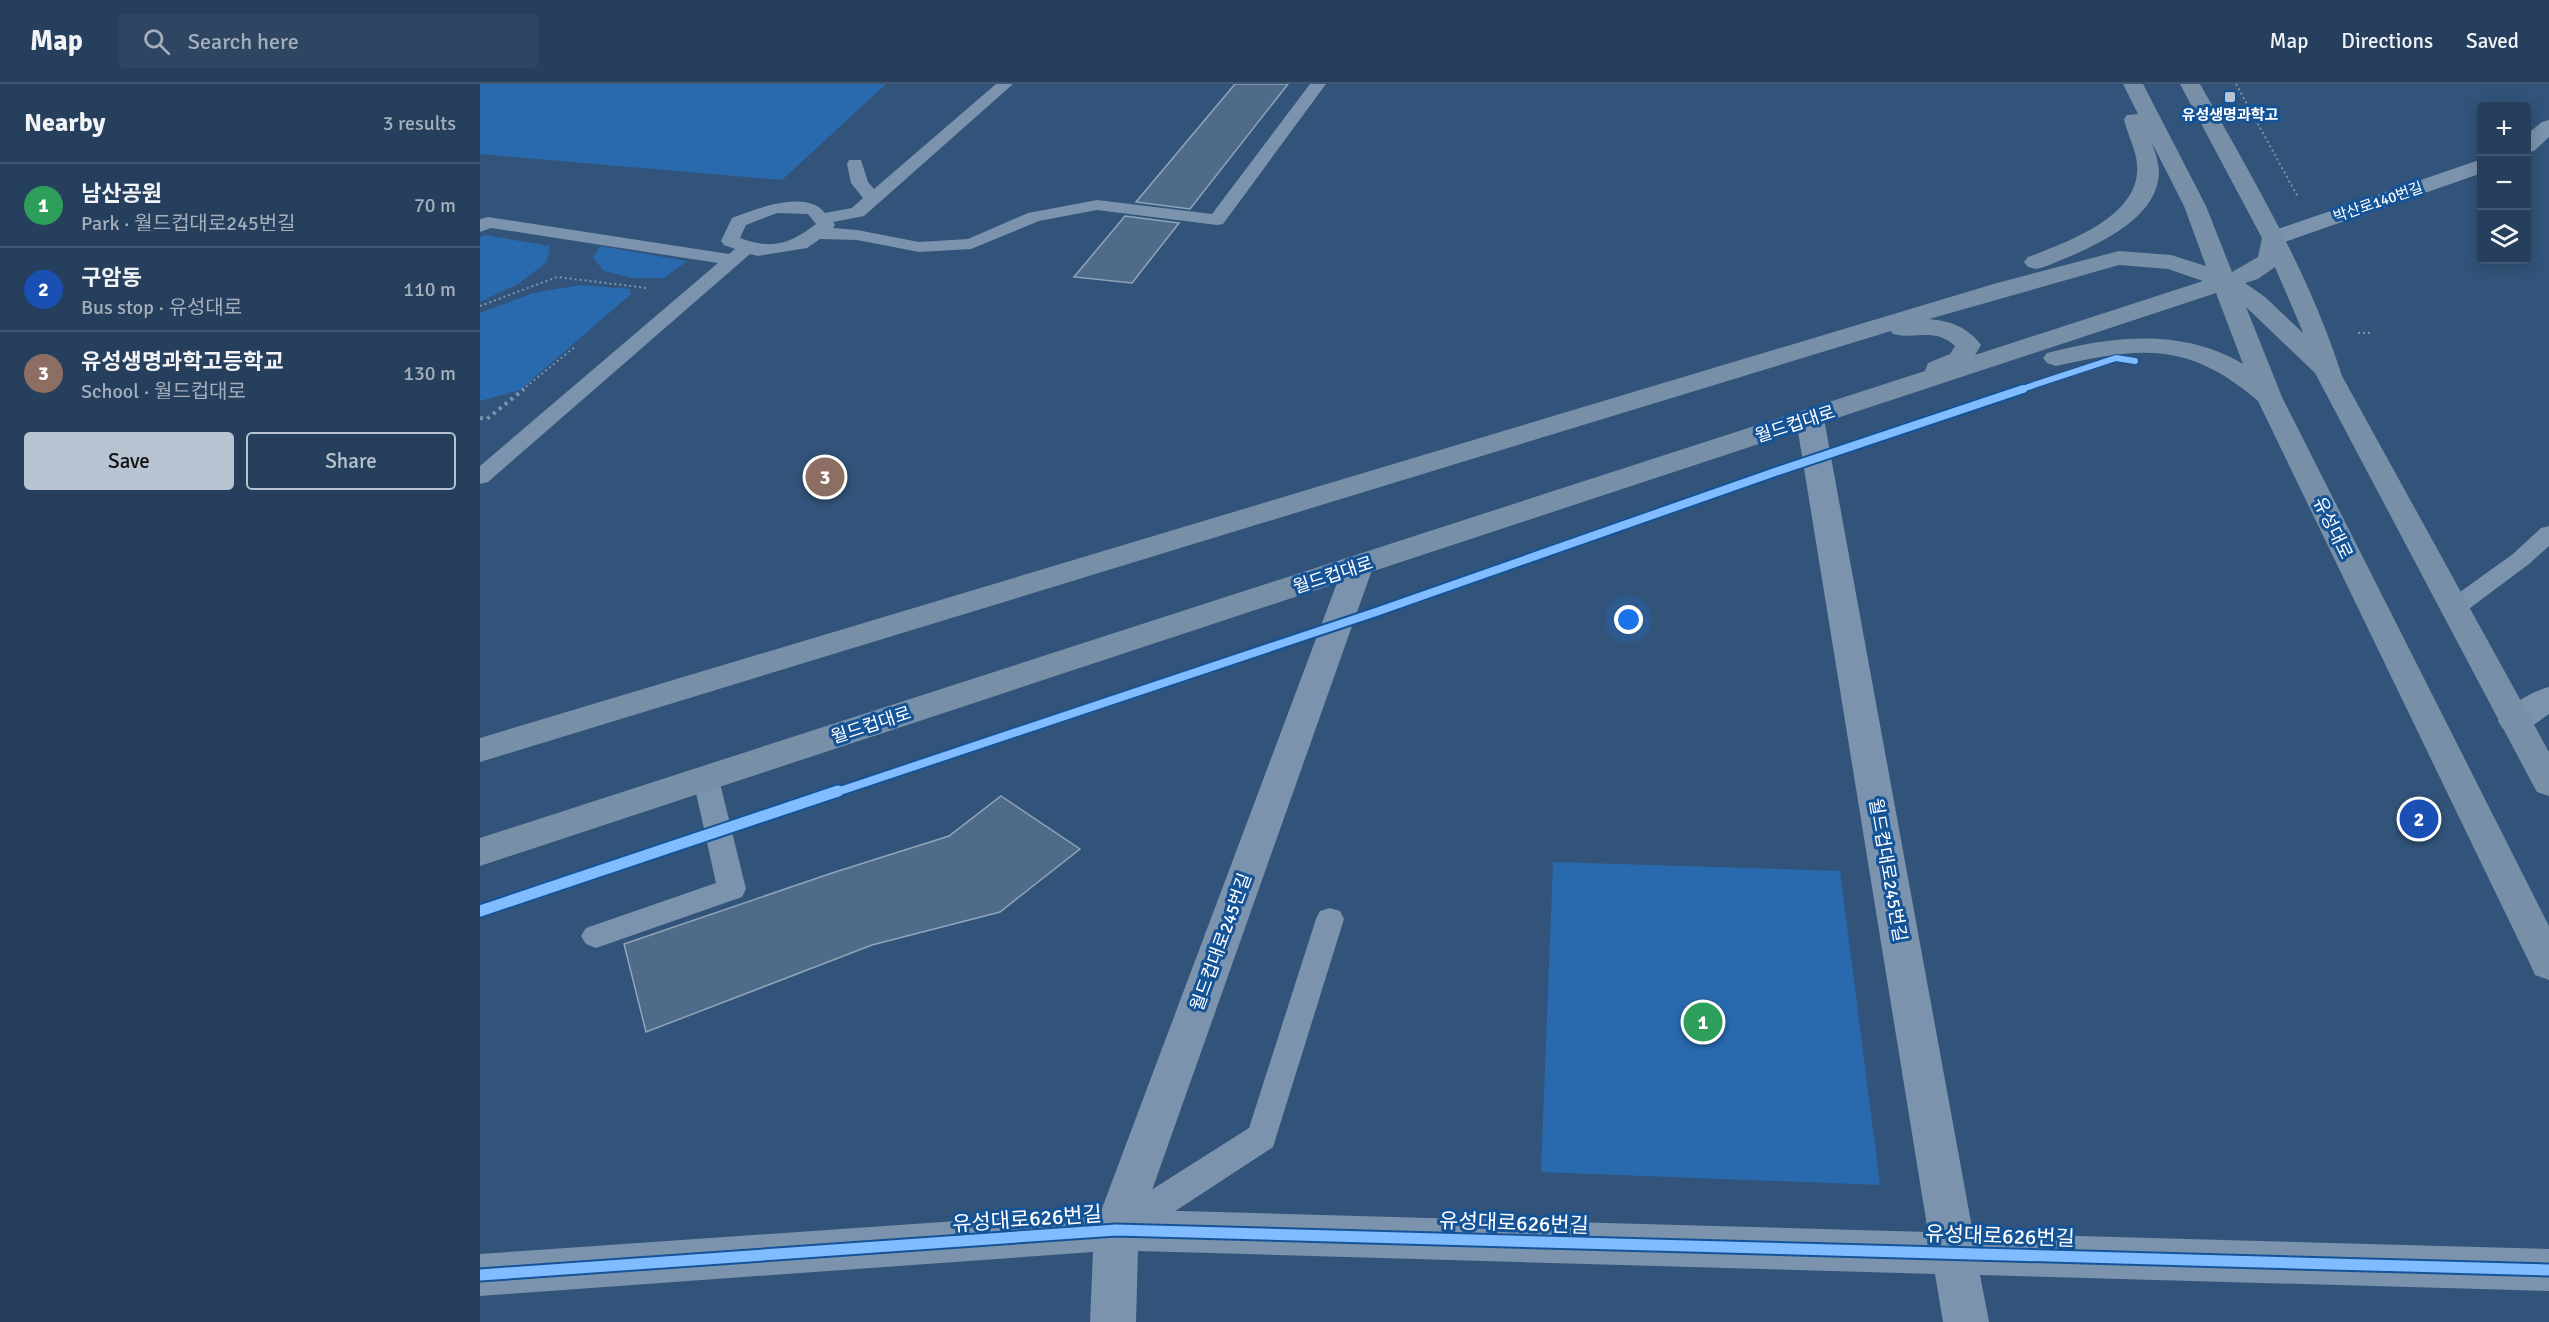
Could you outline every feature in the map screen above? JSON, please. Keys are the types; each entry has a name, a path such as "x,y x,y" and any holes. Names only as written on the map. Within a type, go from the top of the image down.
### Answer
{"street":[{"path":"2190,84 2274,238 2315,330 2326,369 2549,783"},
{"path":"1837,339 2059,253 2108,229 2135,206 2144,192 2148,165 2138,137 2134,115 2135,87"},
{"name":"유성대로","path":"2135,87 2195,206 2226,281 2268,397 2549,964"},
{"path":"2531,142 2549,126"},
{"name":"박산로140번길","path":"2274,238 2477,166"},
{"name":"월드컵대로","path":"480,852 2249,274 2269,260 2274,238"},
{"path":"480,750 2006,288 2119,258 2171,262 2226,281 2256,302 2326,369"},
{"path":"1837,339 1904,328 1936,326 1958,333 1968,345 1959,359 1873,398"},
{"path":"1873,398 1966,382 2098,348 2156,343 2208,356 2253,381 2268,397"},
{"name":"월드컵대로245번길","path":"1810,419 1966,1322"},
{"name":"월드컵대로245번길","path":"1113,1322 1116,1230 1358,567"},
{"path":"2515,721 2549,698"},
{"name":"유성대로626번길","path":"480,1275 1116,1230 2549,1270"}],"lane":[{"path":"480,227 488,222 740,254 801,244 818,226 858,212 1005,84"},
{"path":"818,226 919,247 971,244 1034,217 1097,205 1217,220 1318,84"},
{"path":"855,164 860,183 873,199"},
{"path":"740,254 730,241 738,222 774,208 813,209 818,226"},
{"path":"480,477 740,254"},
{"path":"2454,608 2520,559 2549,533"},
{"path":"596,936 732,889 706,779"},
{"path":"1116,1230 1262,1137 1330,919"}],"path":[{"path":"2236,84 2298,197"},
{"path":"480,306 557,277 648,287 639,294"},
{"path":"2358,333 2372,333"},
{"path":"480,418 487,419 576,346"}],"shaded area":[{"path":"480,84 886,84 782,180 480,154"},
{"path":"484,235 550,246 547,262 518,284 480,302 480,237"},
{"path":"600,246 687,261 664,278 632,278 604,271 593,258"},
{"path":"580,285 630,289 631,294 520,390 480,401 480,313 533,293"},
{"path":"1553,862 1840,871 1880,1185 1541,1172"}],"building":[{"path":"1235,84 1288,84 1190,209 1136,202"},
{"path":"1125,216 1179,223 1132,283 1074,277"},
{"path":"1001,796 1080,849 1000,912 872,945 646,1032 624,944 949,836"}],"cycle path":[{"path":"480,911 1376,612 1775,472 2116,358 2135,361"},
{"path":"480,1275 1116,1230 2549,1270"}],"place":[{"name":"유성생명과학고","path":"2230,97"},
{"name":"유성생명과학고등학교","path":"825,477"},
{"name":"구암동","path":"2419,819"},
{"name":"남산공원","path":"1703,1022"}]}
